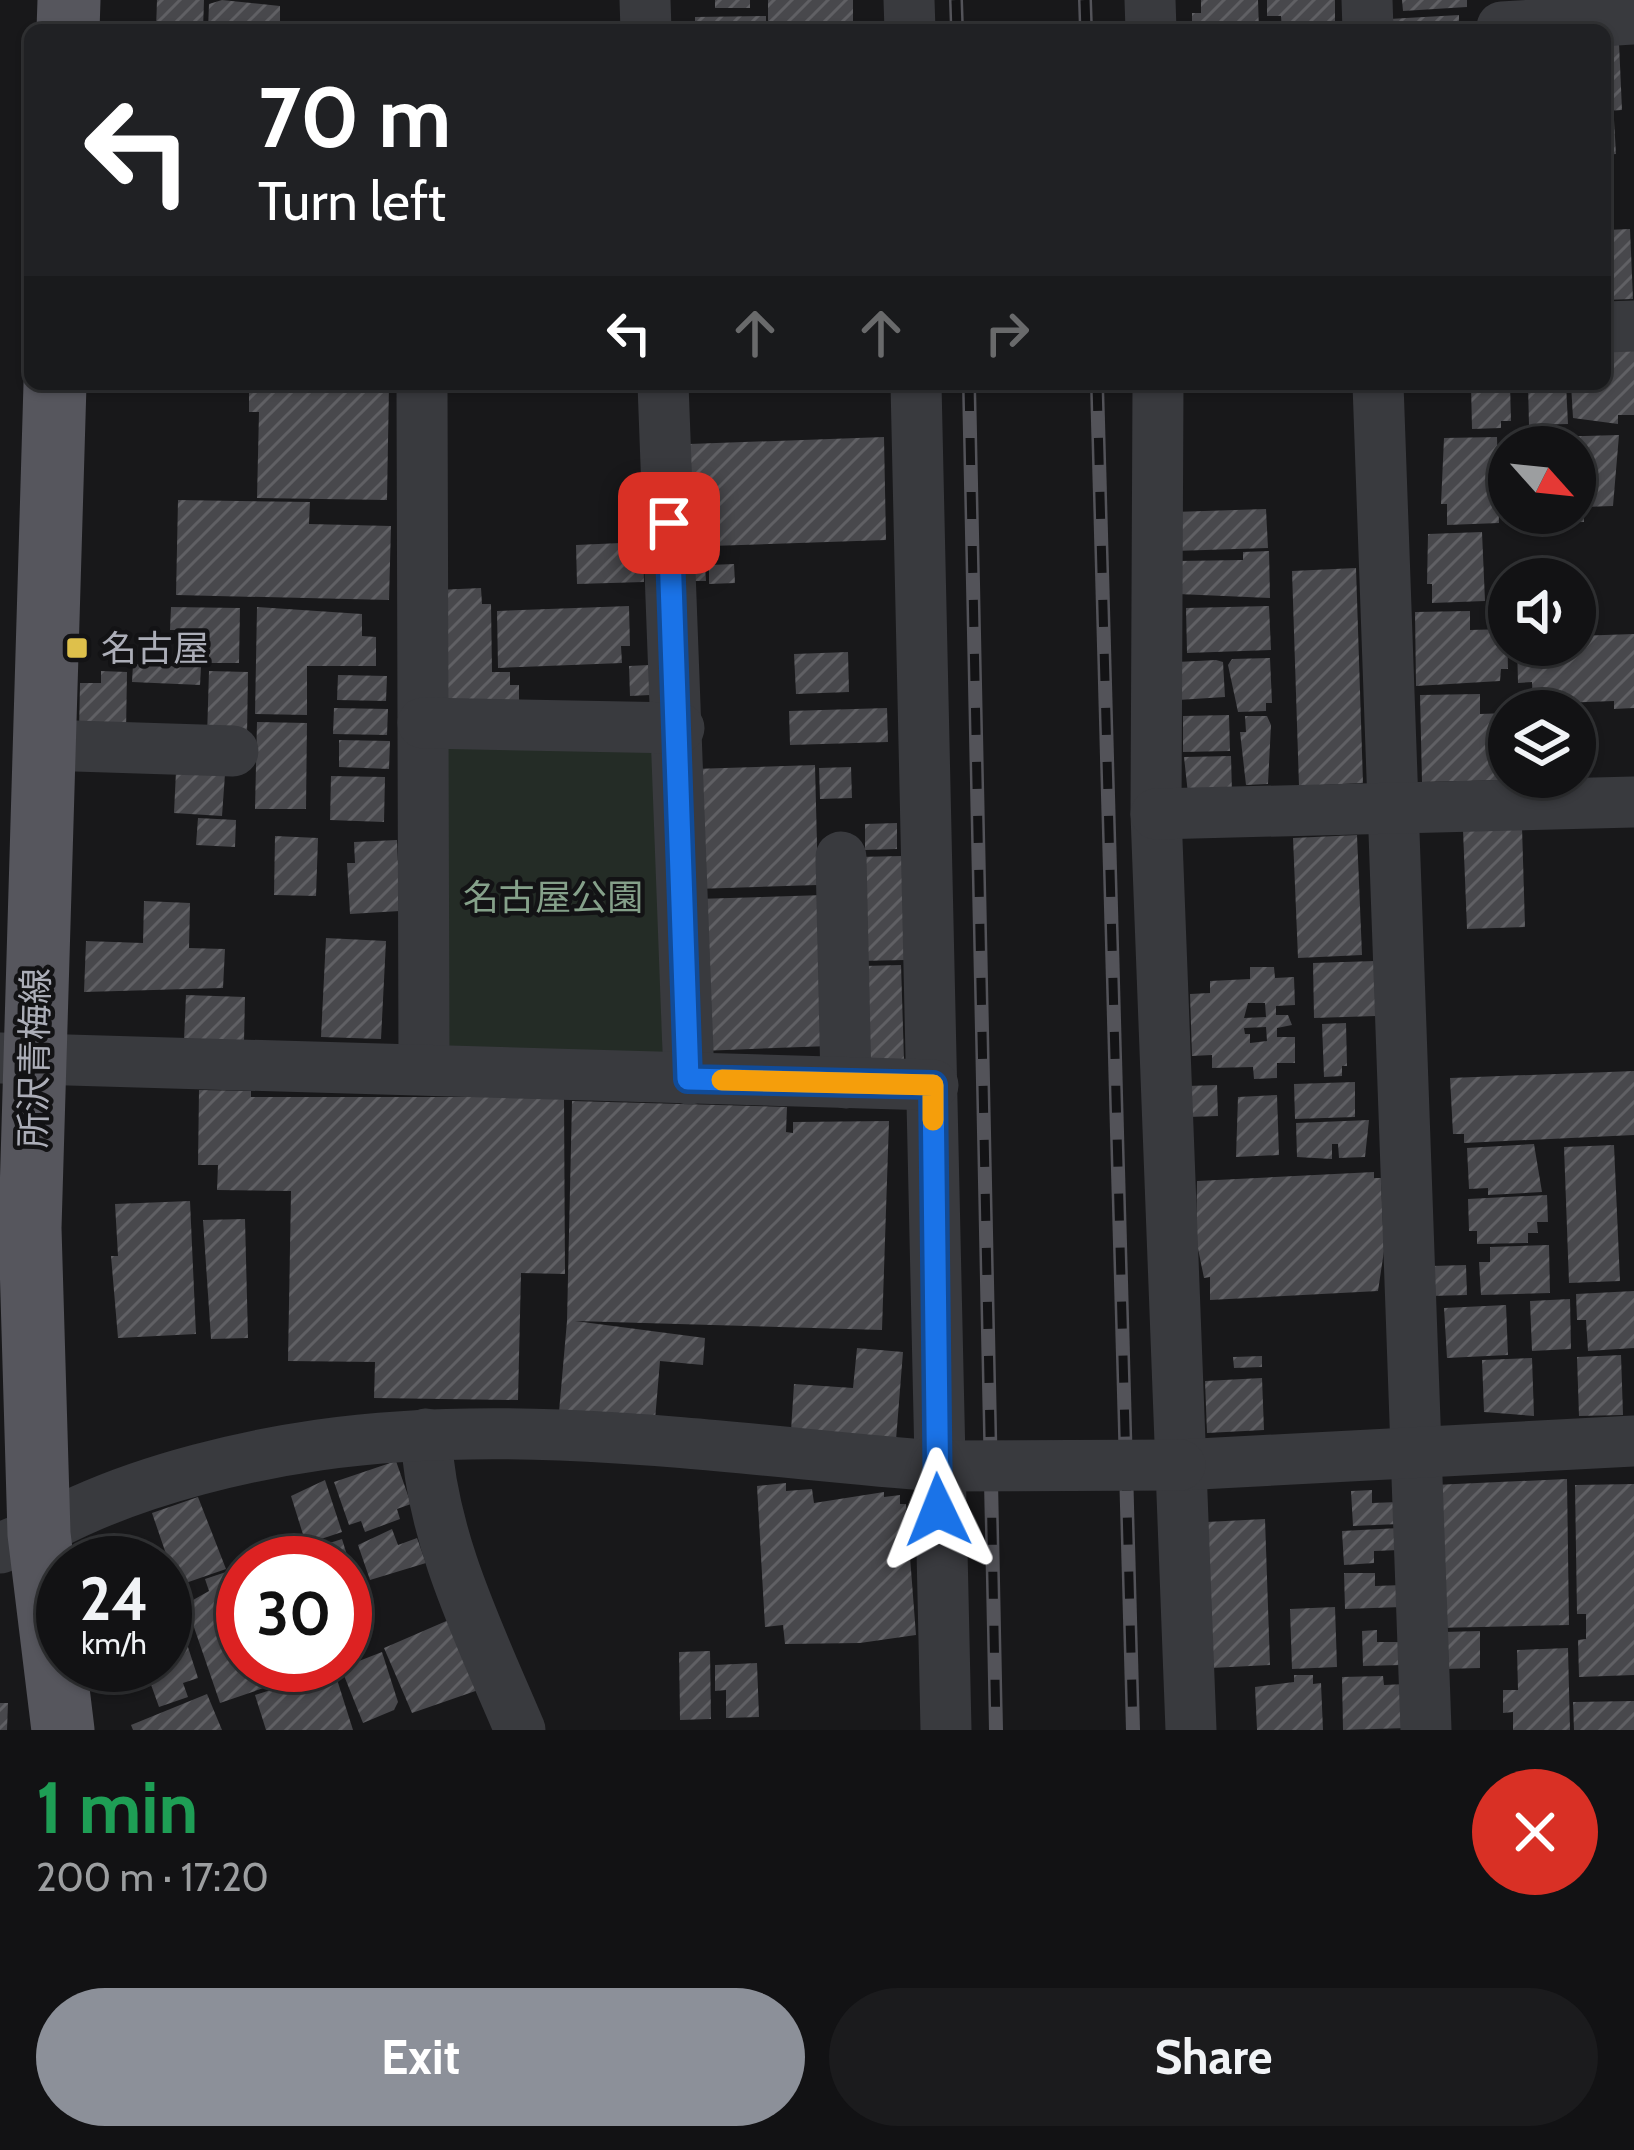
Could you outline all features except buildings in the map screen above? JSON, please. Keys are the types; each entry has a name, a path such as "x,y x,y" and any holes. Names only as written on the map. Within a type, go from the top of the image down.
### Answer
{"main road":[{"name":"所沢青梅線","path":"55,390 44,745 17,1058 30,1228 20,1541 63,1730"}],"street":[{"path":"1552,24 1634,19"},
{"path":"422,390 424,1067"},
{"path":"663,390 688,1079"},
{"path":"916,390 933,1085 936,1466 946,1730"},
{"path":"1158,390 1156,814 1191,1730"},
{"path":"1378,390 1426,1730"},
{"path":"423,723 679,728"},
{"path":"44,745 164,728 233,751"},
{"path":"1156,814 1391,804 1634,802"},
{"path":"841,856 846,1083"},
{"path":"17,1058 933,1085"},
{"path":"20,1541 82,1510 168,1480 316,1445 427,1434 517,1434 936,1466 1180,1465 1634,1441"},
{"path":"427,1434 428,1474 457,1579 520,1730"}],"green space":[{"name":"名古屋公園","path":"447,732 654,738 663,1060 447,1055"}],"railway":[{"path":"956,0 957,24"},
{"path":"1085,0 1086,24"},
{"path":"969,390 996,1730"},
{"path":"1097,390 1133,1730"}],"slow traffic":[{"path":"722,1080 933,1085 933,1120"}],"place":[{"name":"名古屋","path":"77,648"}],"route":[{"path":"669,523 688,1079 933,1085 938,1510"}]}
